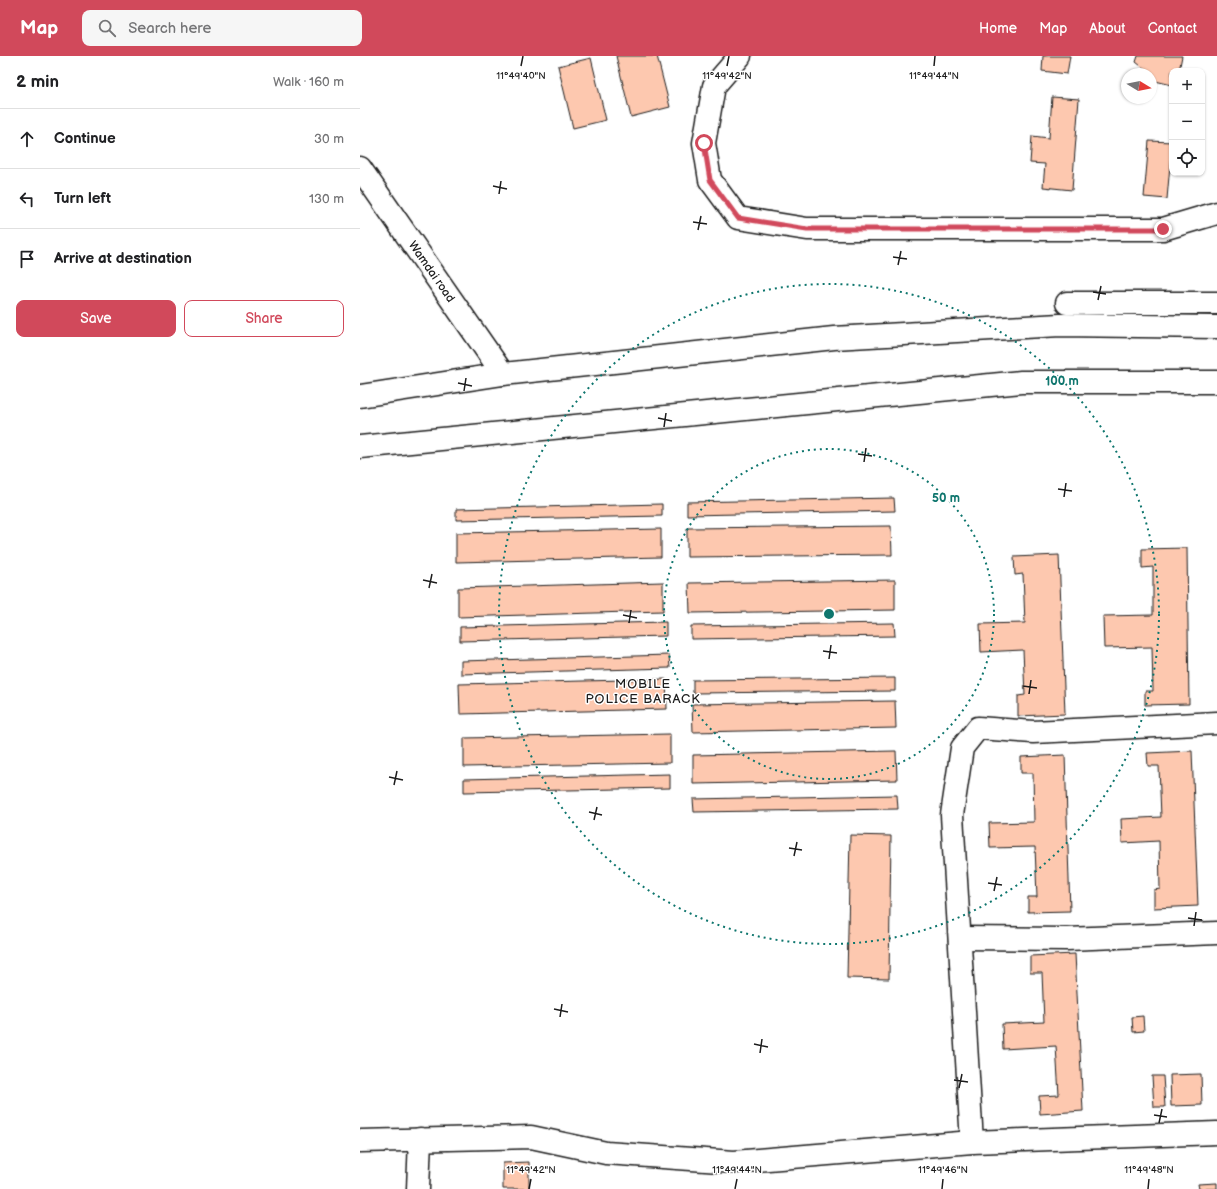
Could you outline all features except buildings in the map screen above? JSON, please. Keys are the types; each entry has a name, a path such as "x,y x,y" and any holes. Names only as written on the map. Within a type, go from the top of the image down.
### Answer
{"street":[{"path":"740,56 714,86 704,143 710,180 738,218 807,229 1163,229 1217,213"},
{"name":"Wamdai road","path":"360,168 503,374"},
{"path":"1067,303 1217,303"},
{"path":"360,396 503,374 834,338 1060,325 1217,327"},
{"path":"360,447 1021,382 1217,382"},
{"path":"972,1142 952,815 962,748 978,728 1033,732 1217,722"},
{"path":"960,938 1067,939 1217,933"},
{"path":"360,1141 531,1137 606,1153 734,1162 972,1142 1217,1133"},
{"path":"418,1189 420,1139"}],"district":[{"name":"MOBILE POLICE BARACK","path":"643,692"}],"route":[{"path":"704,143 710,180 738,218 807,229 1163,229"}]}
